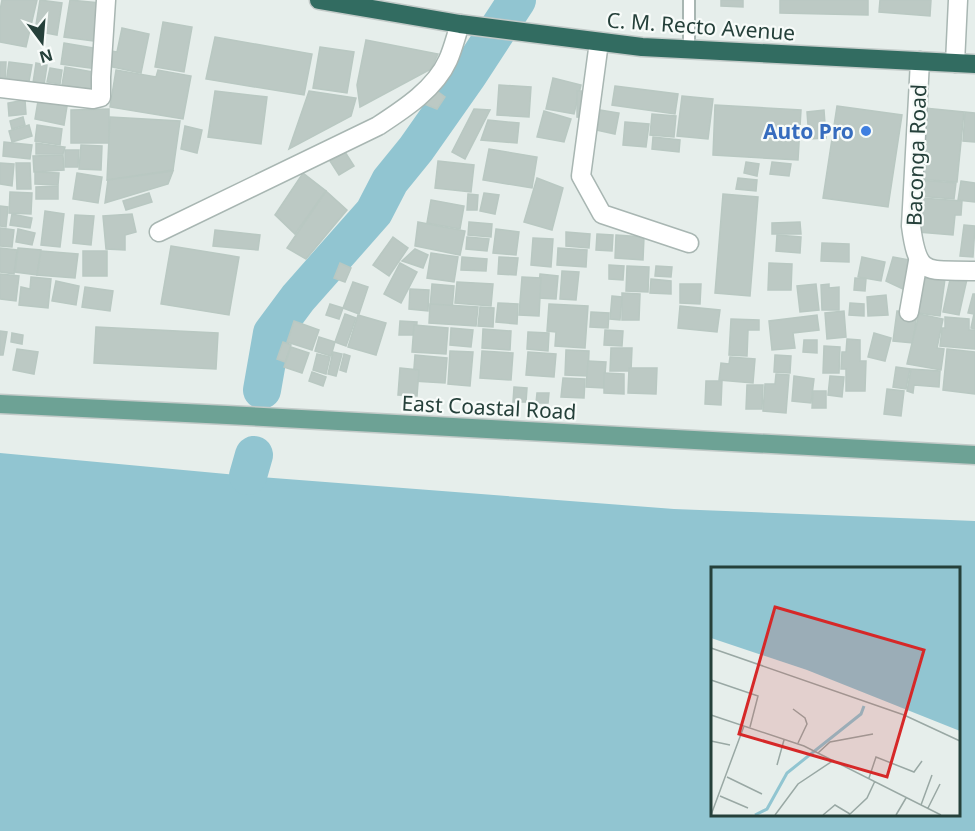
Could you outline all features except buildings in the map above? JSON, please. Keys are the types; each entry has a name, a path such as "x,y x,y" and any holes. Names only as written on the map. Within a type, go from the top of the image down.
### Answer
{"highway":[{"name":"C. M. Recto Avenue","path":"319,0 351,3 468,25 599,42 689,50 975,64"}],"main road":[{"name":"East Coastal Road","path":"0,404 227,414 975,455"}],"street":[{"path":"0,88 101,98 106,0"},
{"path":"955,63 958,0"},
{"path":"159,232 378,126 408,107 440,75 468,25"},
{"path":"599,42 581,176 602,214 689,243"},
{"name":"Baconga Road","path":"918,261 911,226 920,61"},
{"path":"918,261 933,270 975,271"},
{"path":"909,312 918,261"}],"lane":[{"path":"689,0 689,50"}],"water":[{"path":"0,453 248,476 674,509 975,521 975,831 0,831"}],"waterway":[{"path":"262,390 272,333 298,298 374,212 390,181 416,149 468,75 517,0"},
{"path":"248,476 254,455"}],"place":[{"name":"Auto Pro","path":"866,131"}]}
